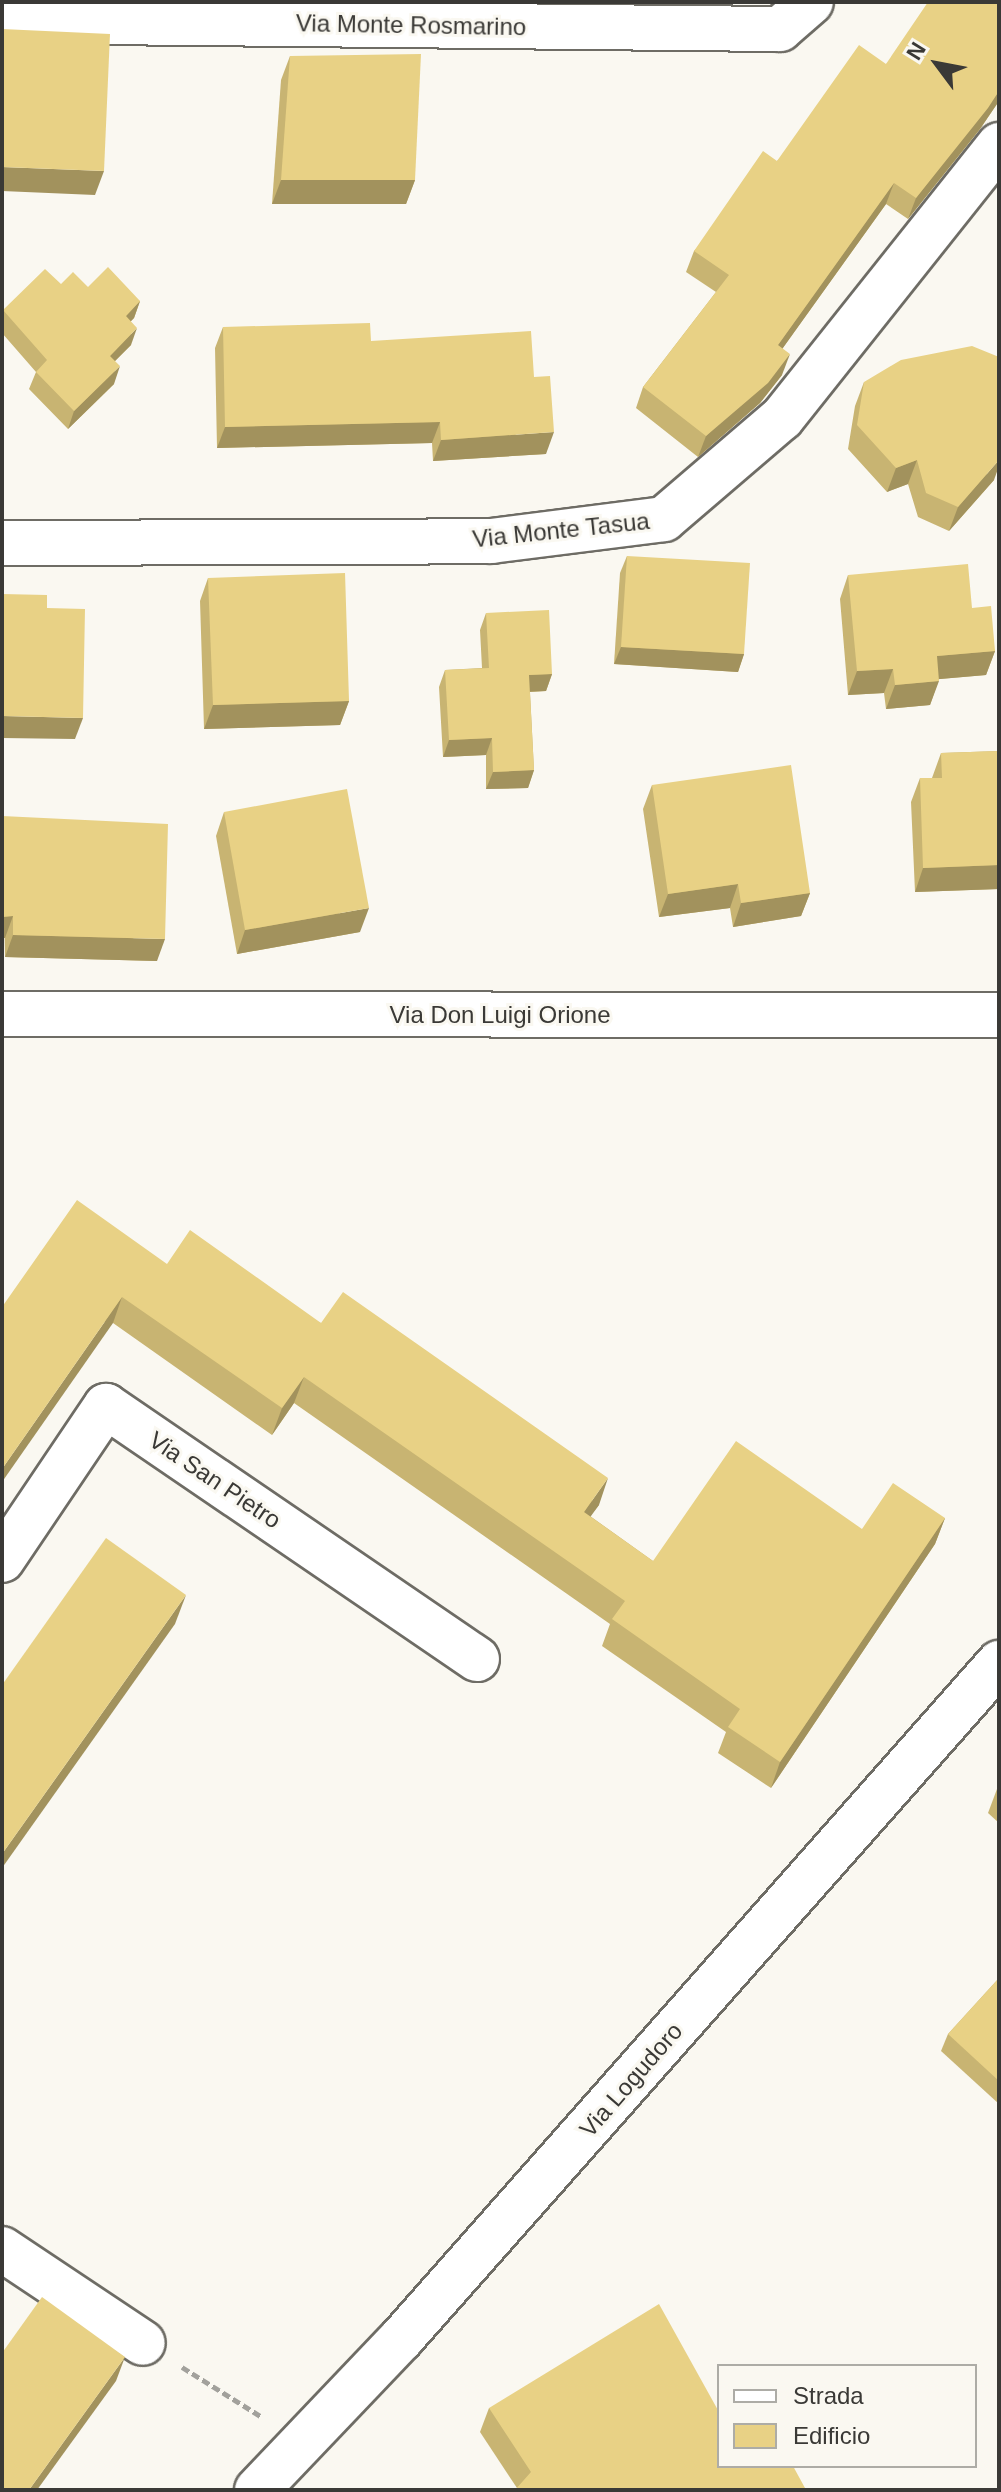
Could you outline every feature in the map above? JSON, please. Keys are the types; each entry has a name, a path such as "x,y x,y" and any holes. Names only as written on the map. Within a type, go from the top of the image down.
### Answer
{"street":[{"name":"Via Monte Rosmarino","path":"2,21 780,29 811,2"},
{"name":"Via Monte Tasua","path":"2,543 491,541 664,519 782,418 999,145"},
{"name":"Via Don Luigi Orione","path":"7,1021 999,1015"},
{"name":"Via San Pietro","path":"2,1560 106,1406 477,1659"},
{"name":"Via Logudoro","path":"257,2490 299,2440 401,2339 999,1663"},
{"path":"2,2249 143,2343"}],"path":[{"path":"143,2343 299,2440"}],"building":[{"path":"928,2 999,2 999,91 916,198 894,183 778,345 790,354 768,383 706,436 643,387 729,275 694,251 763,151 777,161 859,45 886,64"},
{"path":"2,29 110,34 104,171 2,167"},
{"path":"421,54 415,180 281,180 290,56"},
{"path":"108,267 140,301 126,316 137,328 110,356 120,366 74,411 36,372 47,360 3,310 45,269 61,284 73,272 88,287"},
{"path":"370,323 371,341 531,331 534,377 550,376 554,432 441,440 440,422 225,427 223,327"},
{"path":"972,346 999,357 999,460 958,507 926,493 917,460 896,468 857,425 864,382 901,360"},
{"path":"627,556 750,563 744,654 621,647"},
{"path":"968,564 972,608 991,606 995,651 937,656 939,681 895,685 893,669 857,671 848,575"},
{"path":"345,573 349,701 213,705 208,578"},
{"path":"2,594 47,595 47,608 85,609 83,718 3,716"},
{"path":"549,610 552,674 529,675 534,770 493,772 492,738 449,740 445,670 489,668 486,613"},
{"path":"999,751 999,865 923,868 920,778 942,778 941,753"},
{"path":"791,765 810,893 741,903 738,884 668,894 652,785"},
{"path":"347,789 369,908 245,930 224,812"},
{"path":"2,816 168,824 165,939 13,935 13,916 2,917"},
{"path":"77,1200 167,1264 190,1230 321,1323 343,1292 608,1478 584,1512 653,1561 736,1441 862,1529 893,1483 945,1518 780,1762 728,1727 740,1709 612,1619 625,1601 304,1377 282,1408 122,1297 2,1469 2,1307"},
{"path":"106,1538 186,1595 2,1854 2,1685"},
{"path":"999,1978 999,2081 948,2034"},
{"path":"42,2297 125,2357 29,2490 2,2490 2,2353"},
{"path":"659,2304 717,2408 717,2468 794,2468 805,2488 515,2490 531,2472 489,2408"}]}
